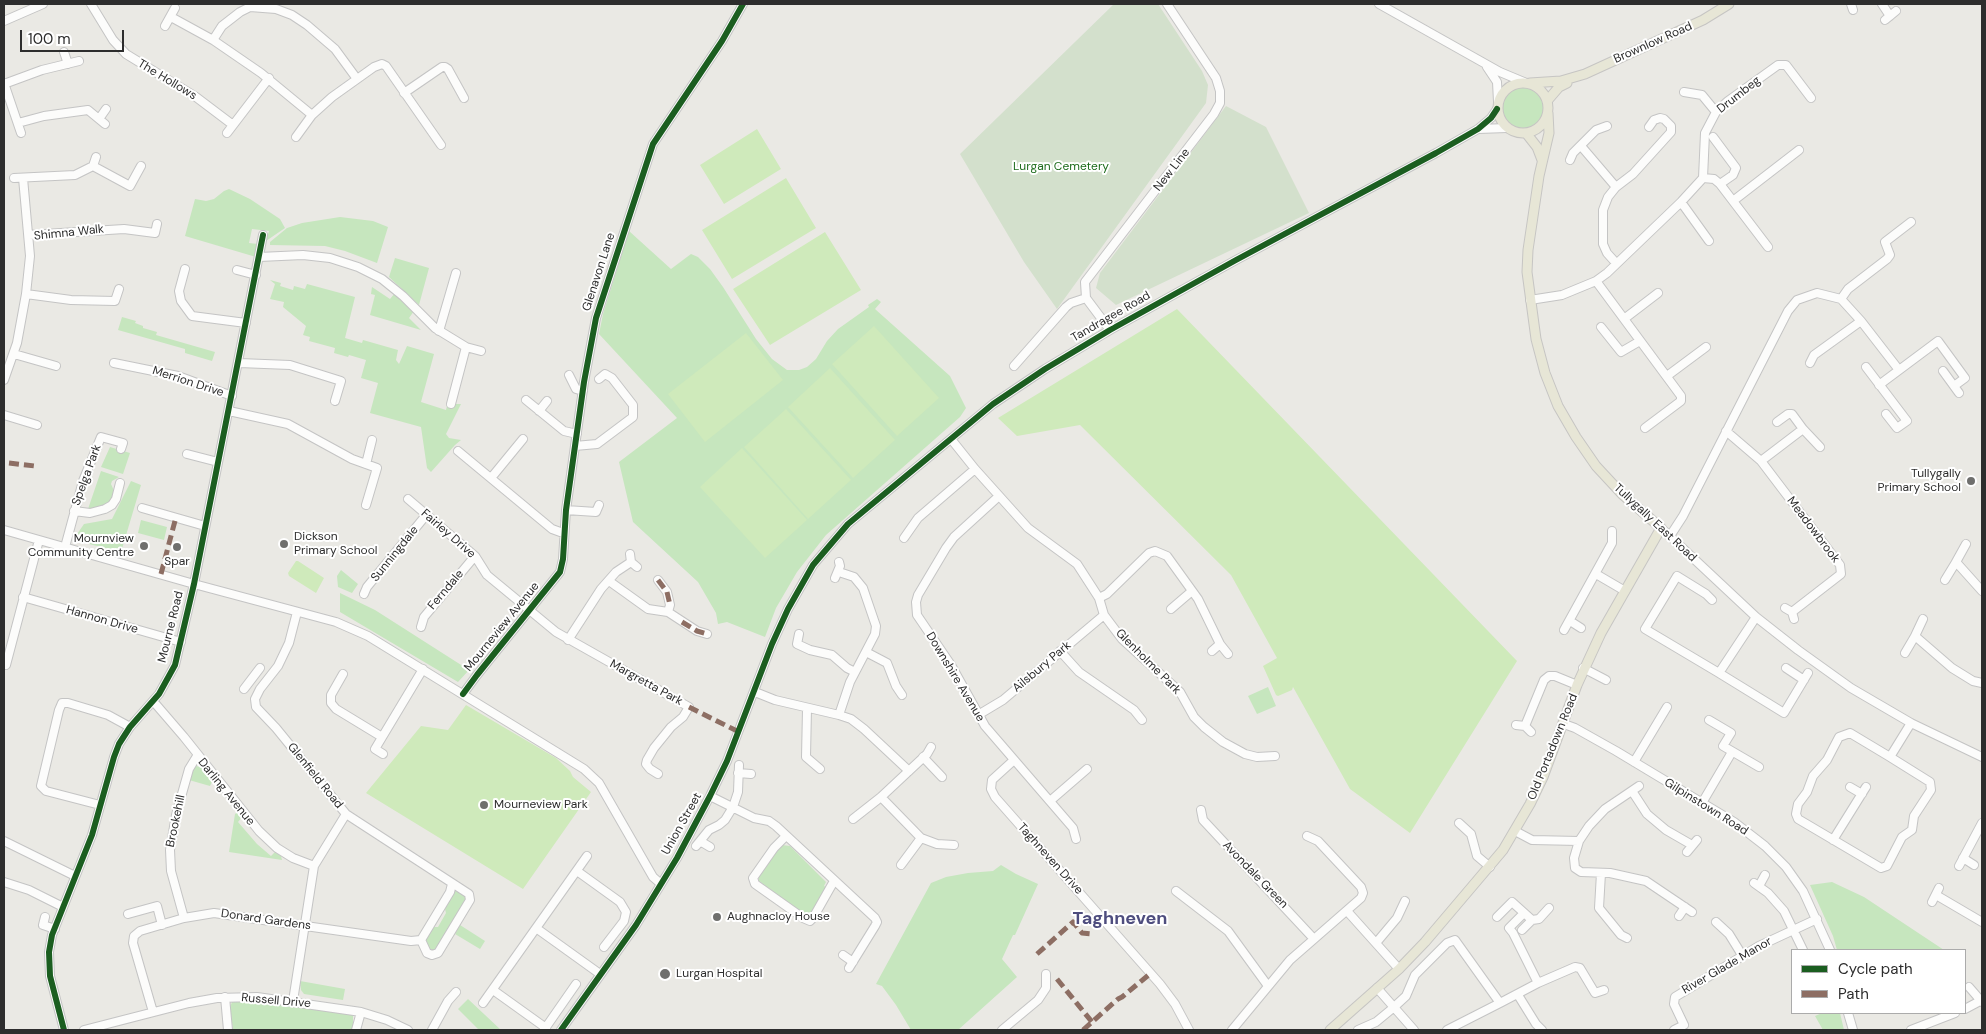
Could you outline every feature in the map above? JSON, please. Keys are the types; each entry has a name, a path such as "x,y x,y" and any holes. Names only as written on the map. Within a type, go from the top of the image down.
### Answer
{"main road":[{"name":"Brownlow Road","path":"1547,102 1559,87 1576,77 1703,20 1728,4"},
{"name":"Brownlow Road","path":"1527,83 1548,83 1576,77"},
{"path":"1527,83 1541,90 1547,102 1548,113 1546,119 1538,128 1526,133 1507,128 1498,117 1497,105 1506,89 1512,84 1527,83"},
{"name":"Tullygally East Road","path":"1548,113 1549,133 1542,160 1528,250 1527,272 1536,339 1545,373 1558,406 1596,466 1622,494 1661,528"},
{"path":"1526,133 1537,147 1542,160"},
{"name":"Old Portadown Road","path":"1330,1030 1399,968 1430,937 1490,868 1516,831 1543,777 1584,668 1661,528"}],"street":[{"path":"4,21 43,4"},
{"name":"The Hollows","path":"91,4 113,40 126,54 196,97 233,125"},
{"name":"Glenavon Lane","path":"559,574 563,559 563,533 575,446 596,318 653,144 722,41 743,4"},
{"name":"New Line","path":"1086,298 1085,282 1214,114 1220,103 1220,91 1216,78 1167,4"},
{"path":"1379,4 1483,63 1527,83"},
{"path":"1882,4 1890,16"},
{"path":"213,40 222,26 249,6 276,9 292,15 307,25 335,49 356,78"},
{"path":"165,26 175,8"},
{"path":"171,17 213,40 269,78 312,115"},
{"path":"64,52 68,64"},
{"path":"21,133 4,83 42,70 79,61"},
{"path":"1483,63 1489,68 1496,82 1497,105"},
{"path":"296,137 312,115 356,78 382,64 440,145"},
{"name":"Drumbeg","path":"1703,178 1705,133 1722,105 1778,65 1786,65 1811,98"},
{"path":"404,93 442,67 445,67 448,69 464,98"},
{"path":"227,133 269,78"},
{"path":"1684,92 1702,95 1716,112"},
{"name":"Tandragee Road","path":"788,609 813,565 848,524 1002,397 1110,330 1478,129 1491,118 1497,105"},
{"path":"18,123 44,116 88,110 102,121 106,110"},
{"path":"1616,264 1603,244 1603,210 1608,197 1616,187 1633,174 1671,132 1667,120 1660,118 1654,120 1649,127"},
{"path":"1570,160 1573,153 1596,130 1607,126"},
{"name":"Tandragee Road","path":"1478,129 1507,128"},
{"path":"1713,137 1736,168 1733,175 1720,184"},
{"path":"1580,146 1616,187"},
{"path":"1734,200 1799,150"},
{"path":"14,178 75,175 92,166 96,158"},
{"path":"92,166 130,186 141,166"},
{"path":"24,178 29,235"},
{"path":"1530,300 1562,296 1596,280 1616,264 1681,202 1703,178 1714,179 1720,184 1768,247"},
{"path":"1681,202 1708,241"},
{"path":"1841,299 1848,289 1887,259 1890,255 1885,242 1911,222"},
{"name":"Shimna Walk","path":"4,380 14,354 26,294 30,256 29,235 124,229 155,233 157,224"},
{"name":"Mourne Road","path":"64,1030 49,967 50,946 92,835 119,744 130,726 159,694 175,665 194,584 263,236"},
{"path":"259,257 314,256 330,258 358,267 382,279 404,296 440,331 466,347 481,351"},
{"path":"184,269 179,291 181,301 192,316 246,323"},
{"path":"237,270 256,275"},
{"path":"440,331 456,273"},
{"path":"1596,280 1681,396 1682,401 1645,428"},
{"path":"26,294 71,300 115,301 119,289"},
{"path":"1624,319 1658,293"},
{"path":"1670,536 1683,516 1788,311 1797,300 1817,293 1841,299 1861,321 1898,370"},
{"path":"1014,366 1071,303 1086,298 1110,330"},
{"path":"1810,363 1814,355 1861,321"},
{"path":"1601,327 1620,352 1640,341"},
{"path":"1879,385 1938,341 1965,378 1954,386"},
{"path":"451,404 466,347"},
{"path":"1667,376 1706,347"},
{"path":"14,354 56,366"},
{"name":"Merrion Drive","path":"114,363 178,376 232,396"},
{"path":"238,363 290,365 341,381 335,401"},
{"path":"1866,367 1907,421 1897,428 1886,414"},
{"path":"1943,371 1959,393"},
{"path":"569,374 576,389 583,391"},
{"path":"575,446 597,444 633,417 633,405 612,378 605,374 598,379"},
{"path":"526,400 564,431 577,434"},
{"path":"539,410 547,401"},
{"path":"229,411 288,424 352,459 377,468 366,505"},
{"path":"1777,422 1788,414 1792,414 1820,447"},
{"path":"4,415 37,425"},
{"path":"1762,461 1803,429"},
{"name":"Meadowbrook","path":"1726,431 1762,461 1840,565 1841,574 1790,613"},
{"name":"Spelga Park","path":"65,547 83,481 101,437 123,443 121,449"},
{"path":"491,478 522,439"},
{"path":"951,439 975,470 999,496"},
{"path":"366,464 372,440"},
{"path":"458,451 552,529 563,533"},
{"path":"187,454 218,462"},
{"path":"899,526 906,535 918,518 975,470"},
{"name":"Spelga Park","path":"74,511 90,513 112,505 116,499 120,483"},
{"name":"Glenholme Park","path":"999,496 1028,528 1077,564 1099,598 1104,614 1122,639 1180,692 1194,717 1204,727 1223,742 1245,754 1257,757 1275,756"},
{"name":"Downshire Avenue","path":"999,496 954,537 918,595 916,602 917,614 951,665 989,732 1073,828 1076,839"},
{"name":"Fairley Drive","path":"408,499 475,556 487,575 529,611"},
{"path":"566,510 596,512 599,505"},
{"path":"142,508 205,526"},
{"name":"Sunningdale","path":"364,594 367,587 427,514"},
{"name":"Tullygally East Road","path":"1661,528 1756,617 1851,688 1911,723 1982,757"},
{"path":"4,530 350,628 572,760 599,783 653,877 661,884"},
{"path":"1564,630 1612,543 1612,531"},
{"path":"4,664 6,665 39,540"},
{"path":"1612,543 1620,546"},
{"path":"1945,580 1966,544"},
{"path":"1099,598 1107,594 1148,553 1155,551 1166,556 1192,591 1220,644 1228,654"},
{"name":"Ferndale","path":"421,627 424,617 475,556"},
{"path":"568,640 601,589 616,572 633,561"},
{"path":"839,562 837,575 854,577 863,588 876,626 875,634 855,672 839,715"},
{"path":"1956,562 1982,591"},
{"name":"Mourneview Avenue","path":"463,694 559,574"},
{"path":"1596,574 1625,591"},
{"path":"1712,600 1706,594 1677,576 1645,629 1784,713 1806,677 1786,668"},
{"path":"658,580 667,592 670,605 668,612"},
{"path":"609,581 648,609 668,612 697,631 707,634"},
{"path":"1171,609 1192,591"},
{"name":"Hannon Drive","path":"23,597 181,642"},
{"name":"Union Street","path":"561,1030 636,925 710,796 788,609"},
{"name":"Margretta Park","path":"529,611 568,640 689,707 683,717 671,727 654,748 647,760 646,764 658,774"},
{"name":"Glenfield Road","path":"297,612 289,643 278,666 255,699 256,707 276,728 346,814 469,894 470,900 438,953 432,955 427,952 421,940"},
{"name":"Ailsbury Park","path":"978,715 1003,700 1104,614"},
{"path":"1719,673 1756,617"},
{"path":"1905,653 1916,636 1923,619"},
{"path":"1570,621 1581,628"},
{"path":"799,634 797,644 810,650 832,655 847,668 855,672"},
{"path":"1916,636 1952,668 1973,681 1982,683"},
{"path":"1212,651 1220,644"},
{"path":"1060,651 1080,672 1134,710 1142,720"},
{"path":"866,652 887,663 896,686 902,695"},
{"path":"244,689 260,668"},
{"path":"1584,668 1606,680"},
{"path":"383,754 375,749 423,670"},
{"path":"1516,725 1528,729 1548,672 1577,685"},
{"path":"343,674 331,695 331,703 336,709 382,737"},
{"path":"254,676 264,684"},
{"path":"755,692 775,700 839,715 851,720 864,729 909,771"},
{"name":"Darling Avenue","path":"153,701 265,838 293,858 314,866"},
{"path":"100,805 46,792 41,786 59,710 62,703 68,703 108,715 130,726"},
{"path":"1634,762 1667,707"},
{"path":"807,708 806,757 820,770"},
{"path":"1709,720 1731,733 1723,746 1758,767"},
{"path":"1890,757 1911,723"},
{"name":"Gilpinstown Road","path":"1564,724 1575,728 1634,762 1734,822 1765,846 1786,867 1803,891 1830,949"},
{"path":"1850,734 1890,757 1930,782 1931,790 1914,816 1912,830 1902,838 1887,866 1881,868 1798,819 1796,814 1798,804 1807,792 1812,776 1827,760 1839,736 1850,734"},
{"path":"853,819 881,797 931,747"},
{"path":"1702,803 1732,752"},
{"name":"Brookehill","path":"184,918 171,871 170,850 176,815 189,769 197,756"},
{"path":"922,757 942,777"},
{"name":"Taghneven Drive","path":"1014,760 992,780 991,789 995,797 1160,984 1175,1004 1189,1030"},
{"path":"710,848 698,843 709,830 725,820 733,807 738,792 738,769 751,774"},
{"path":"1050,801 1087,769"},
{"path":"1639,786 1605,809 1589,826 1579,841 1574,858 1575,868 1581,872 1601,873 1646,881 1692,912"},
{"path":"1833,840 1864,791 1850,787"},
{"path":"1632,791 1647,814 1666,830 1695,842 1687,852"},
{"path":"710,796 754,818 769,821 877,922 851,965 843,955"},
{"path":"881,797 922,838 937,844 954,845"},
{"name":"Avondale Green","path":"1201,810 1203,820 1314,939"},
{"path":"293,1001 314,866 346,814"},
{"path":"1459,822 1471,834 1477,856 1490,868"},
{"path":"1974,864 1961,862 1982,823"},
{"path":"1516,831 1532,840 1579,841"},
{"path":"786,836 774,848 753,878 755,884 810,921 814,918 834,881"},
{"path":"1232,1030 1290,960 1347,911 1361,898 1363,893 1361,887 1318,841 1307,836"},
{"path":"901,865 922,838"},
{"path":"4,841 75,876"},
{"path":"483,1003 588,856"},
{"path":"577,871 620,902 626,912 624,921 604,947"},
{"path":"1601,873 1599,908 1621,935 1627,938"},
{"path":"1765,875 1756,884 1768,893 1784,911 1802,949"},
{"path":"4,882 29,890 64,907"},
{"path":"421,940 450,892 452,884"},
{"path":"1176,891 1228,931 1268,986"},
{"path":"1936,895 1982,921"},
{"path":"1376,943 1397,918 1405,901"},
{"path":"1497,917 1512,902 1532,920"},
{"path":"128,914 157,906 162,924"},
{"path":"1679,916 1685,907"},
{"path":"1522,930 1532,920 1539,919 1549,908"},
{"path":"1347,911 1399,968"},
{"name":"Donard Gardens","path":"153,1012 133,943 134,936 140,931 184,918 214,913 412,942 421,940"},
{"path":"1524,913 1509,928 1538,983"},
{"path":"46,917 43,924 55,929"},
{"name":"River Glade Manor","path":"1674,1030 1685,1028 1674,1004 1675,997 1742,956 1817,919"},
{"path":"1720,923 1742,956"},
{"path":"536,928 600,974"},
{"path":"1358,1030 1376,1022 1406,996 1415,975 1432,956 1451,940 1458,943 1500,1003"},
{"path":"1447,1030 1538,983 1576,967 1580,968 1595,993 1604,990"},
{"path":"1002,1030 1038,1000 1046,988 1046,974"},
{"path":"493,990 545,1029 576,984"},
{"path":"1966,1009 1981,1002 1969,987"},
{"path":"1377,988 1414,1030"},
{"path":"432,1030 448,1001 456,992"},
{"path":"1518,994 1536,1024 1542,1030"},
{"name":"Russell Drive","path":"84,1030 117,1026 153,1012 189,1003 225,998 257,997 361,1012 387,1020 408,1030"},
{"path":"225,998 228,1030"},
{"path":"356,1030 361,1012"},
{"path":"1848,1014 1853,1030"},
{"path":"1911,1030 1952,1014"}],"green space":[{"name":"Lurgan Cemetery","path":"1114,4 1158,4 1202,71 1208,85 1206,103 1057,309 1024,262 960,154"},
{"path":"1523,86 1538,92 1544,107 1538,122 1523,128 1508,122 1502,107 1508,92"},
{"path":"1226,106 1266,127 1309,213 1116,305 1096,288 1100,273"},
{"path":"757,129 781,169 724,204 700,165"},
{"path":"786,178 816,228 732,279 702,230"},
{"path":"229,189 250,199 280,219 285,228 266,241 269,231 252,229 249,243 258,244 256,257 185,236 195,199 206,201 214,199"},
{"path":"340,217 373,221 388,227 377,263 325,246 270,245 270,242 287,228 302,223"},
{"path":"629,231 671,269 691,254 698,257 710,269 723,287 756,339 772,359 787,370 799,370 807,367 816,359 827,341 838,329 877,299 881,302 875,309 950,376 966,408 960,417 826,535 797,572 776,608 765,637 727,622 718,624 716,613 698,582 633,522 619,462 677,418 599,334 603,314"},
{"path":"825,232 861,290 770,345 733,289"},
{"path":"395,258 429,268 419,305 389,277"},
{"path":"270,280 281,283 280,286 293,290 294,286 305,289 307,284 355,297 345,338 362,343 363,340 398,350 396,360 399,364 407,346 434,354 421,402 446,410 447,406 453,408 455,404 461,404 446,434 449,438 461,440 431,472 427,468 421,427 370,413 378,383 361,378 366,360 334,353 335,348 309,341 310,337 303,335 306,326 283,307 284,302 270,299 275,284"},
{"path":"372,287 390,299 395,293 414,311 409,318 421,330 370,315 375,295 371,294"},
{"path":"1177,309 1517,661 1410,833 1350,789 1293,687 1292,690 1278,696 1276,695 1263,666 1277,658 1231,575 1080,425 1017,436 998,418"},
{"path":"122,317 136,321 135,323 143,326 143,328 157,332 156,335 215,352 212,361 185,353 185,349 118,330"},
{"path":"874,326 939,398 897,436 832,364"},
{"path":"746,333 783,380 705,442 668,394"},
{"path":"830,368 895,440 853,478 788,407"},
{"path":"786,409 851,480 808,519 744,447"},
{"path":"110,447 130,453 123,474 101,467"},
{"path":"742,448 807,520 765,558 700,487"},
{"path":"101,471 119,477 112,481 111,484 115,493 112,500 104,506 88,509"},
{"path":"131,481 141,485 121,552 73,540 84,524 112,519"},
{"path":"141,520 167,527 164,540 138,533"},
{"path":"296,561 324,578 316,593 289,576 288,573"},
{"path":"341,570 358,584 352,593 338,587 337,576"},
{"path":"340,593 375,610 469,670 458,682 340,612"},
{"path":"1268,687 1276,706 1257,714 1248,696"},
{"name":"Mourneview Park","path":"466,705 556,758 570,771 573,777 591,792 523,889 366,793 421,726 448,730"},
{"path":"193,767 201,767 212,782 210,786 189,780"},
{"path":"238,812 242,817 238,822 257,844 271,856 275,852 281,856 282,860 229,852 235,814"},
{"path":"782,845 790,846 826,882 824,886 826,887 811,914 804,915 759,881 758,875"},
{"path":"1001,865 1038,884 1002,959 1017,977 958,1030 911,1030 882,986 876,984 931,883 946,877 993,871"},
{"path":"1832,882 1864,897 1942,949 1837,949 1833,936 1810,885"},
{"path":"457,890 466,895 467,900 439,948 434,952 430,951 425,939 433,927 438,927 446,913 445,909 453,892"},
{"path":"460,925 485,941 480,949 455,934"},
{"path":"300,981 345,989 343,1000 304,994 301,990"},
{"path":"468,999 501,1030 479,1030 458,1009"},
{"path":"238,1000 266,1001 351,1013 353,1015 353,1026 351,1030 233,1030 230,1007 232,1002"},
{"path":"1820,1014 1840,1014 1844,1030 1823,1030 1815,1016"}],"marked path":[{"path":"9,463 35,466"},
{"path":"161,574 176,517"},
{"path":"658,580 667,592 670,605"},
{"path":"682,622 697,631 707,634"},
{"path":"689,707 739,732"},
{"path":"1037,954 1073,922 1082,933 1093,934"},
{"path":"1083,1030 1151,973"},
{"path":"1057,979 1092,1022"}],"cycle path":[{"path":"463,694 560,572 563,559 566,510 584,382 596,318 653,144 722,41 743,4"},
{"path":"561,1030 636,925 677,858 727,761 772,644 788,609 813,565 848,524 993,404 1045,369 1110,330 1236,260 1478,129 1491,118 1497,109"},
{"path":"64,1030 50,976 49,952 52,935 92,835 119,744 130,727 159,694 175,665 194,584 263,235"}],"place":[{"name":"Tullygally Primary School","path":"1971,481"},
{"name":"Dickson Primary School","path":"284,544"},
{"name":"Mournview Community Centre","path":"144,546"},
{"name":"Spar","path":"177,547"},
{"name":"Mourneview Park","path":"484,805"},
{"name":"Aughnacloy House","path":"717,917"},
{"name":"Lurgan Hospital","path":"665,974"}],"district":[{"name":"Taghneven","path":"1120,919"}]}
